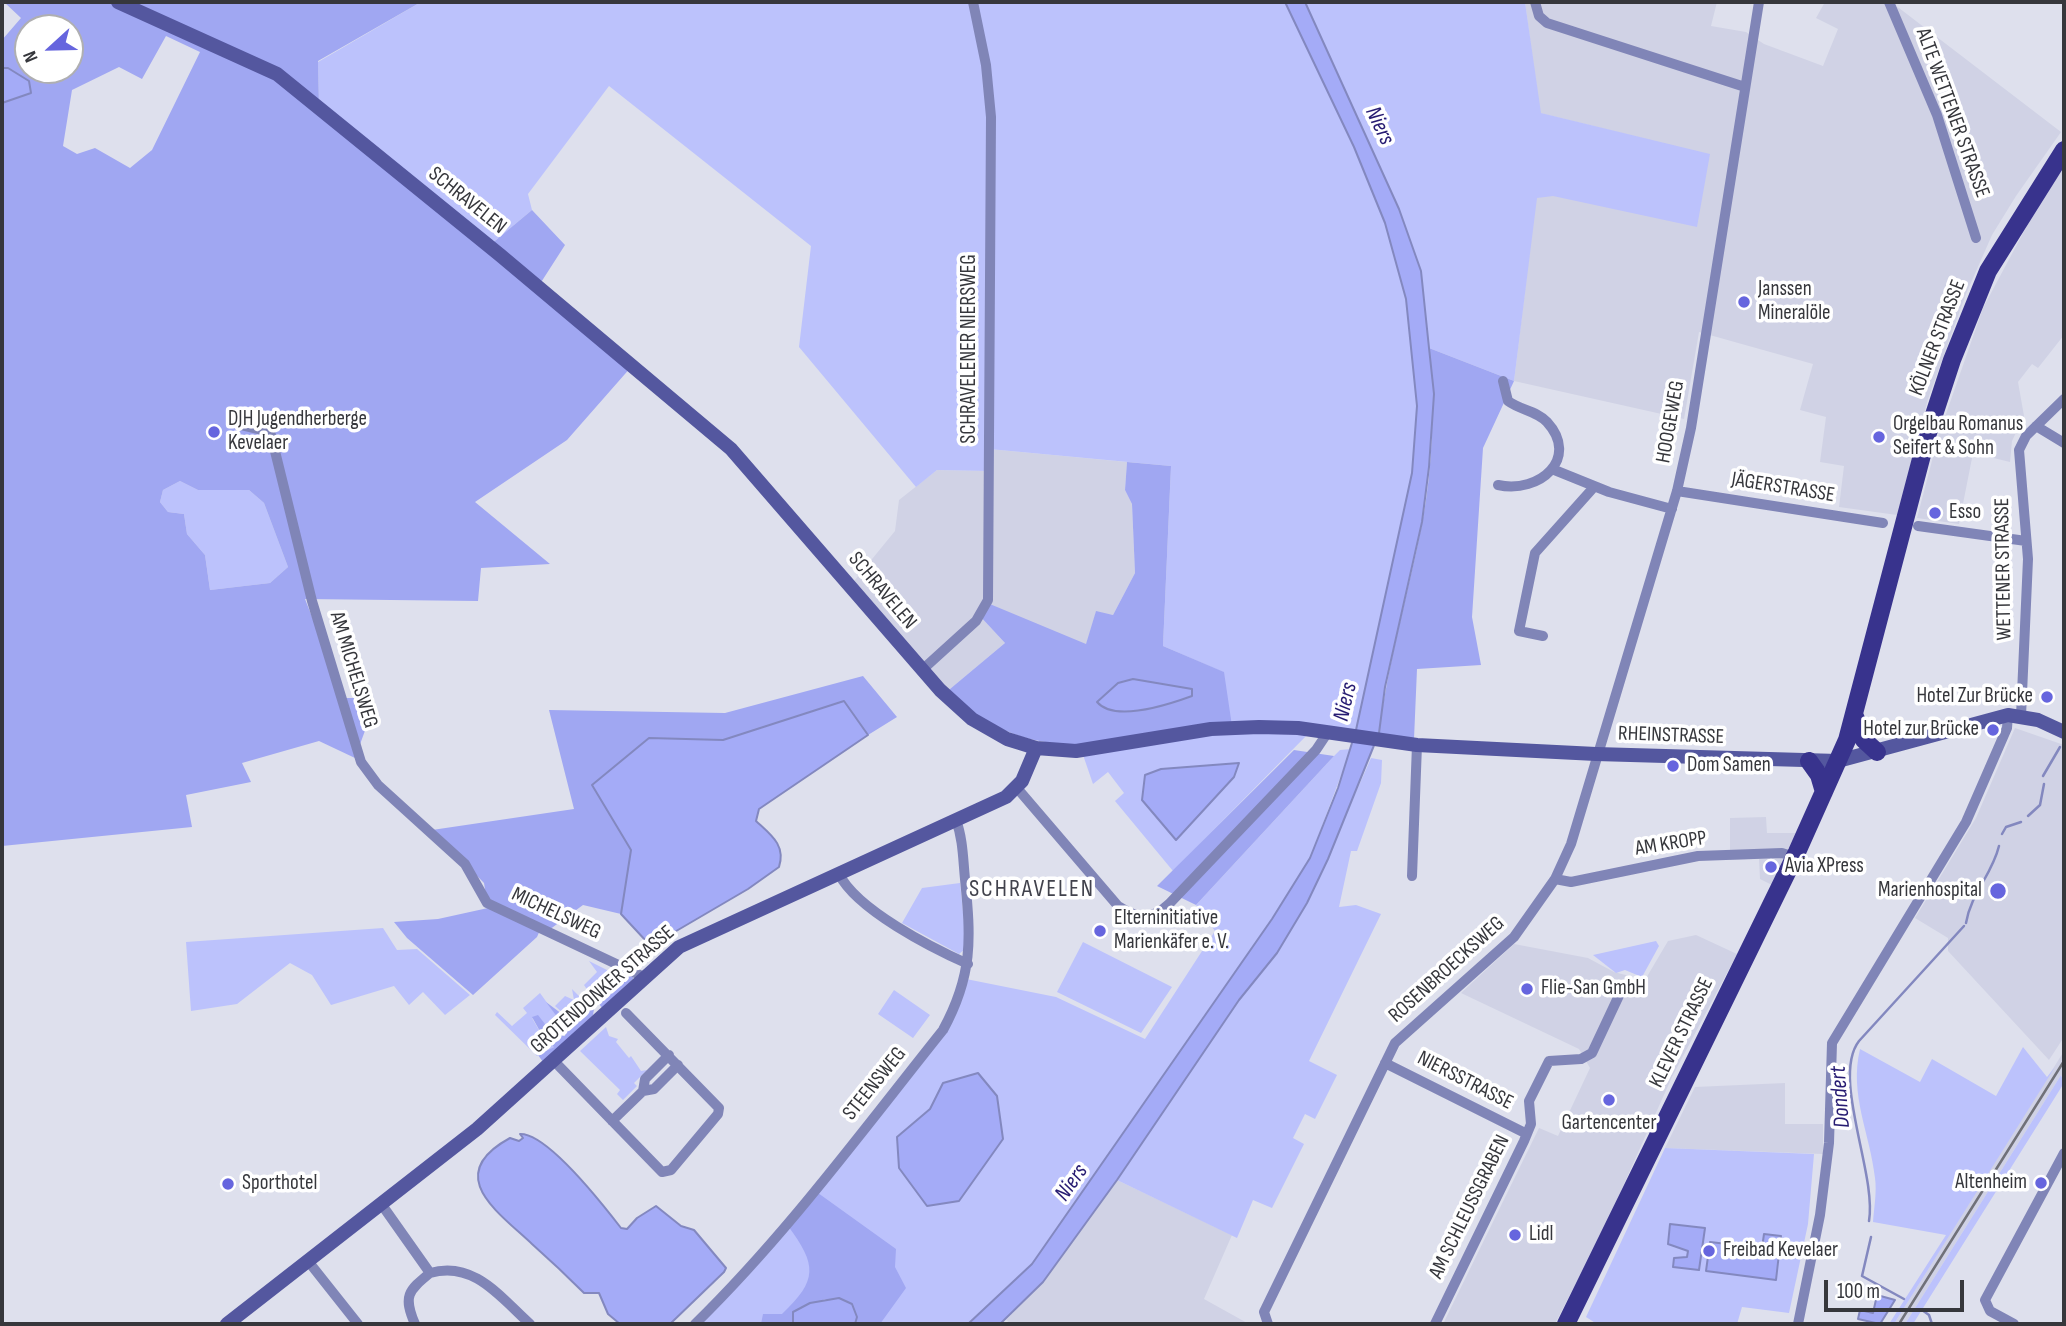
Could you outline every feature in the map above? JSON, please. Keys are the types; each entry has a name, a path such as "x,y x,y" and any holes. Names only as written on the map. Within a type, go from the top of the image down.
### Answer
{"main road":[{"name":"SCHRAVELEN","path":"118,2 277,74 500,255 731,449 922,670 972,719 1007,739 1035,748 1082,752 1233,727 1298,728 1335,733"},
{"name":"KÖLNER STRASSE","path":"1838,761 1854,713 1927,436 1952,360 1988,271 2064,150"},
{"path":"1854,713 1864,740 1877,752"},
{"path":"2015,716 2064,732"},
{"name":"RHEINSTRASSE","path":"1335,733 1417,745 1596,754 1838,761 2015,716"},
{"path":"1017,788 1035,748"},
{"path":"1810,761 1819,775 1824,792"},
{"name":"KLEVER STRASSE","path":"1566,1324 1795,857 1838,761"},
{"name":"GROTENDONKER STRASSE","path":"228,1324 382,1205 554,1061 685,943 1006,797 1017,788"}],"street":[{"name":"SCHRAVELENER NIERSWEG","path":"922,670 976,621 988,600 991,117 986,65 974,2"},
{"path":"1535,2 1539,16 1547,23 1745,87"},
{"name":"HOOGEWEG","path":"1596,754 1677,491 1690,428 1759,2"},
{"name":"ALTE WETTENER STRASSE","path":"1889,2 1937,115 1976,238"},
{"path":"1499,485 1527,487 1542,480 1552,469 1557,452 1553,431 1538,414 1508,401 1503,381"},
{"name":"WETTENER STRASSE","path":"1798,1324 1821,1215 1829,1143 1832,1043 1966,822 2007,728 2015,716 2026,541 2019,450 2026,436 2064,399"},
{"name":"AM MICHELSWEG","path":"240,425 266,431 271,436 312,601 361,762 378,785 465,864 487,903"},
{"path":"2036,426 2064,443"},
{"path":"1552,469 1594,487 1672,509"},
{"path":"1543,636 1520,631 1535,553 1594,487"},
{"name":"JÄGERSTRASSE","path":"1677,491 1883,523"},
{"path":"1918,526 2026,541"},
{"path":"1017,788 1118,906 1140,918 1147,917 1163,910 1335,733"},
{"path":"1412,876 1417,745"},
{"name":"ROSENBROECKSWEG","path":"1268,1324 1264,1312 1395,1043 1514,937 1555,879 1582,811 1596,754"},
{"name":"STEENSWEG","path":"695,1324 728,1292 803,1205 943,1030 960,1000 971,941 956,820"},
{"name":"AM KROPP","path":"1555,879 1571,882 1698,856 1782,853 1795,857"},
{"path":"839,874 851,890 883,916 936,950 968,964"},
{"name":"MICHELSWEG","path":"487,903 646,978"},
{"name":"AM SCHLEUSSGRABEN","path":"1435,1324 1527,1134 1531,1124 1529,1101 1549,1061 1581,1059 1592,1053 1623,987"},
{"path":"554,1061 662,1171 671,1170 719,1111 718,1105 626,1013"},
{"path":"643,1091 645,1079 669,1055"},
{"name":"NIERSSTRASSE","path":"1385,1063 1527,1134"},
{"path":"612,1121 643,1091 654,1089 678,1065"},
{"path":"2014,1324 1990,1311 1985,1300 2064,1153"},
{"path":"382,1205 430,1273"},
{"path":"308,1261 358,1324"},
{"path":"415,1324 408,1296 412,1288 430,1273 441,1270 479,1276 530,1324"}],"shaded area":[{"path":"4,2 421,2 318,61 319,106 490,245 532,210 565,245 538,287 632,366 567,440 475,502 550,564 481,568 478,601 305,599 344,698 364,698 370,717 355,758 319,741 242,763 251,782 186,795 192,827 2,846 2,40 14,26 14,84 84,84 84,14 17,14","holes":["166,36 200,52 152,150 130,168 95,148 77,154 63,146 72,90 119,67 142,79","180,481 198,490 249,490 264,503 288,567 270,583 210,590 205,555 187,534 184,514 168,512 160,502 163,490"]},
{"path":"421,2 1285,2 1354,147 1385,223 1406,299 1417,406 1412,473 1356,730 1307,735 1173,871 1115,801 1124,793 1108,772 1093,784 1082,752 1223,672 1163,646 1171,466 989,449 988,471 937,470 916,487 799,347 811,246 609,86 528,194 532,210 490,245 319,106 318,62"},
{"path":"1285,2 1305,2 1399,209 1421,271 1434,394 1429,467 1422,522 1385,687 1379,733 1328,859 1307,903 1277,953 1239,1000 1117,1180 1043,1282 1000,1324 968,1324 1032,1264 1272,919 1310,858 1338,788 1356,730 1412,473 1417,406 1406,299 1385,223 1354,147"},
{"path":"1305,2 1525,2 1541,113 1710,154 1697,227 1553,196 1537,198 1514,381 1429,348 1421,271 1399,209"},
{"path":"1525,2 1717,2 1711,26 1746,32 1764,44 1823,66 1838,29 1816,18 1825,2 1886,2 1899,8 2061,132 1992,235 1966,294 1928,399 1897,515 1839,507 1844,466 1820,462 1826,417 1800,410 1813,364 1699,332 1684,419 1514,381 1536,198 1710,155 1540,113"},
{"path":"2,68 8,68 14,72 14,84 30,84 31,93 2,103"},
{"path":"2064,168 2064,335 2038,368 2032,364 2018,382 2024,416 2012,441 2010,462 1973,453 1959,524 1917,518 1939,434 1983,308 2045,192"},
{"path":"1429,348 1514,381 1483,448 1472,617 1481,665 1417,669 1414,739 1379,733 1429,480 1432,392"},
{"path":"989,449 1127,462 1125,490 1132,504 1135,573 1113,615 1096,612 1086,645 978,614 1005,643 944,694 850,586 895,531 899,500 937,470 988,471"},
{"path":"1127,462 1171,466 1163,646 1224,672 1232,726 1122,742 1066,744 1039,741 1005,730 944,694 1005,643 978,614 985,602 1086,644 1096,611 1113,615 1135,573 1132,504 1125,490"},
{"path":"180,481 198,490 249,490 264,503 288,567 270,583 210,590 205,555 187,534 184,514 168,512 160,502 163,490"},
{"path":"863,676 897,717 868,735 844,701 723,740 649,738 621,914 583,905 549,930 541,928 537,937 473,995 407,938 394,922 438,919 488,908 484,883 432,830 574,809 549,710 725,713"},
{"path":"1133,679 1192,689 1192,696 1157,707 1129,711 1105,708 1097,702 1118,683"},
{"path":"844,701 868,735 759,809 756,821 779,846 779,867 748,889 654,944 647,942 621,914 631,850 592,785 649,738 723,740"},
{"name":"Marienhospital","path":"2015,728 2064,745 2064,1037 2049,1060 1948,951 1948,938 1915,918 1976,818"},
{"path":"1351,749 1310,858 1272,919 1032,1264 968,1324 695,1324 728,1292 943,1030 966,979 1056,997 1145,1039 1215,931 1196,905 1334,756 1340,750"},
{"path":"1294,750 1334,756 1196,905 1157,886"},
{"path":"1371,758 1382,760 1381,783 1357,851 1351,851 1339,907 1356,905 1381,914 1309,1061 1337,1075 1315,1119 1305,1114 1293,1138 1304,1144 1272,1208 1253,1200 1237,1238 1117,1180 1239,1000 1277,953 1307,903"},
{"path":"1239,763 1234,777 1176,840 1142,800 1145,775 1161,769"},
{"path":"1766,817 1767,833 1796,833 1772,885 1760,879 1759,859 1730,860 1730,818"},
{"path":"960,883 966,941 965,949 959,954 902,923 922,888"},
{"path":"383,928 397,950 417,949 470,995 445,1015 423,992 409,1005 394,986 331,1005 312,975 290,963 237,1004 191,1011 186,942"},
{"path":"1696,935 1737,954 1672,1077 1606,1224 1555,1324 1443,1324 1539,1128 1558,1136 1590,1068 1579,1049 1461,993 1514,944 1588,958 1614,972 1645,980 1668,941"},
{"path":"1656,941 1659,946 1642,977 1625,970 1616,973 1593,955"},
{"path":"1083,942 1172,987 1141,1033 1057,992"},
{"path":"589,961 617,975 622,985 594,1000 584,985 597,972"},
{"path":"620,971 633,975 633,979 602,1008 594,997 603,997 622,985 617,976"},
{"path":"572,989 585,1002 574,1023 555,1006 565,996 574,1000"},
{"path":"894,990 930,1015 913,1038 878,1014"},
{"path":"540,993 567,1034 560,1035 557,1028 548,1028 532,1018 546,1042 554,1047 537,1056 495,1015 497,1012 512,1026 527,1013 523,1008"},
{"path":"589,998 594,1009 593,1015 543,1062 538,1055 554,1047 546,1042 532,1017 538,1015 548,1028 556,1027 560,1035 565,1036 566,1029 546,1002 574,1023 581,1014 585,999"},
{"path":"606,1027 609,1036 618,1039 616,1042 629,1058 631,1056 641,1071 647,1070 634,1083 637,1086 623,1100 617,1094 620,1090 580,1051"},
{"path":"2023,1047 2047,1077 2055,1067 1894,1324 1889,1324 1946,1235 1873,1222 1875,1178 1857,1082 1860,1049 1920,1082 1932,1059 1996,1096"},
{"path":"2064,1051 2064,1080 2061,1075 1905,1324 1894,1324"},
{"path":"978,1073 997,1096 1003,1139 959,1201 927,1206 899,1168 897,1137 930,1109 943,1083"},
{"path":"2061,1075 2064,1083 1913,1324 1905,1324"},
{"path":"1785,1083 1785,1124 1823,1124 1823,1154 1665,1148 1695,1087"},
{"path":"520,1134 545,1145 559,1158 589,1188 621,1228 627,1229 637,1218 656,1206 681,1226 694,1230 726,1268 724,1272 670,1324 620,1324 608,1314 599,1293 584,1293 505,1219 483,1193 478,1179 480,1166 490,1152 510,1138 519,1141 523,1138"},
{"name":"Freibad Kevelaer","path":"1665,1148 1814,1154 1808,1224 1789,1313 1742,1307 1737,1324 1597,1324 1586,1317"},
{"path":"1117,1180 1232,1235 1204,1299 1249,1324 1011,1324 1006,1320 1043,1282"},
{"path":"818,1193 896,1249 895,1267 906,1288 880,1324 855,1324 857,1317 825,1299 793,1312 793,1324 761,1324 763,1314 782,1314 794,1302 807,1281 808,1262 788,1226"},
{"path":"1670,1224 1705,1228 1699,1270 1673,1267 1674,1258 1687,1257 1688,1251 1668,1244"},
{"path":"1764,1234 1781,1236 1776,1280 1706,1271 1710,1242 1762,1248"},
{"path":"1877,1295 1895,1300 1880,1324 1858,1319 1860,1310 1873,1313"},
{"path":"839,1298 852,1304 857,1317 855,1324 793,1324 793,1312 810,1303"}],"waterway":[{"name":"Dondert","path":"2043,776 2060,747"},
{"name":"Dondert","path":"2028,816 2040,805 2044,784"},
{"name":"Dondert","path":"2002,834 2006,827 2021,822"},
{"name":"Dondert","path":"1966,923 1972,902 1992,866 1999,846"},
{"name":"Dondert","path":"1869,1221 1867,1178 1852,1101 1852,1057 1859,1041 1964,926"},
{"name":"Dondert","path":"1871,1237 1862,1276 1904,1299"},
{"name":"Dondert","path":"1922,1310 1929,1315 1932,1324"}],"railway":[{"path":"1899,1324 2064,1061"}],"place":[{"name":"Janssen Mineralöle","path":"1744,302"},
{"name":"DJH Jugendherberge Kevelaer","path":"214,432"},
{"name":"Orgelbau Romanus Seifert & Sohn","path":"1879,437"},
{"name":"Esso","path":"1935,513"},
{"name":"Hotel Zur Brücke","path":"2047,697"},
{"name":"Hotel zur Brücke","path":"1993,730"},
{"name":"Dom Samen","path":"1673,766"},
{"name":"Avia XPress","path":"1771,867"},
{"name":"Marienhospital","path":"1998,891"},
{"name":"Elterninitiative Marienkäfer e. V.","path":"1100,931"},
{"name":"Flie-San GmbH","path":"1527,989"},
{"name":"Gartencenter","path":"1609,1100"},
{"name":"Altenheim","path":"2041,1183"},
{"name":"Sporthotel","path":"228,1184"},
{"name":"Lidl","path":"1515,1235"},
{"name":"Freibad Kevelaer","path":"1709,1251"}],"district":[{"name":"SCHRAVELEN","path":"1032,890"}],"water label":[{"name":"Niers","path":"1379,126"},
{"name":"Niers","path":"1346,702"},
{"name":"Niers","path":"1072,1183"}]}
